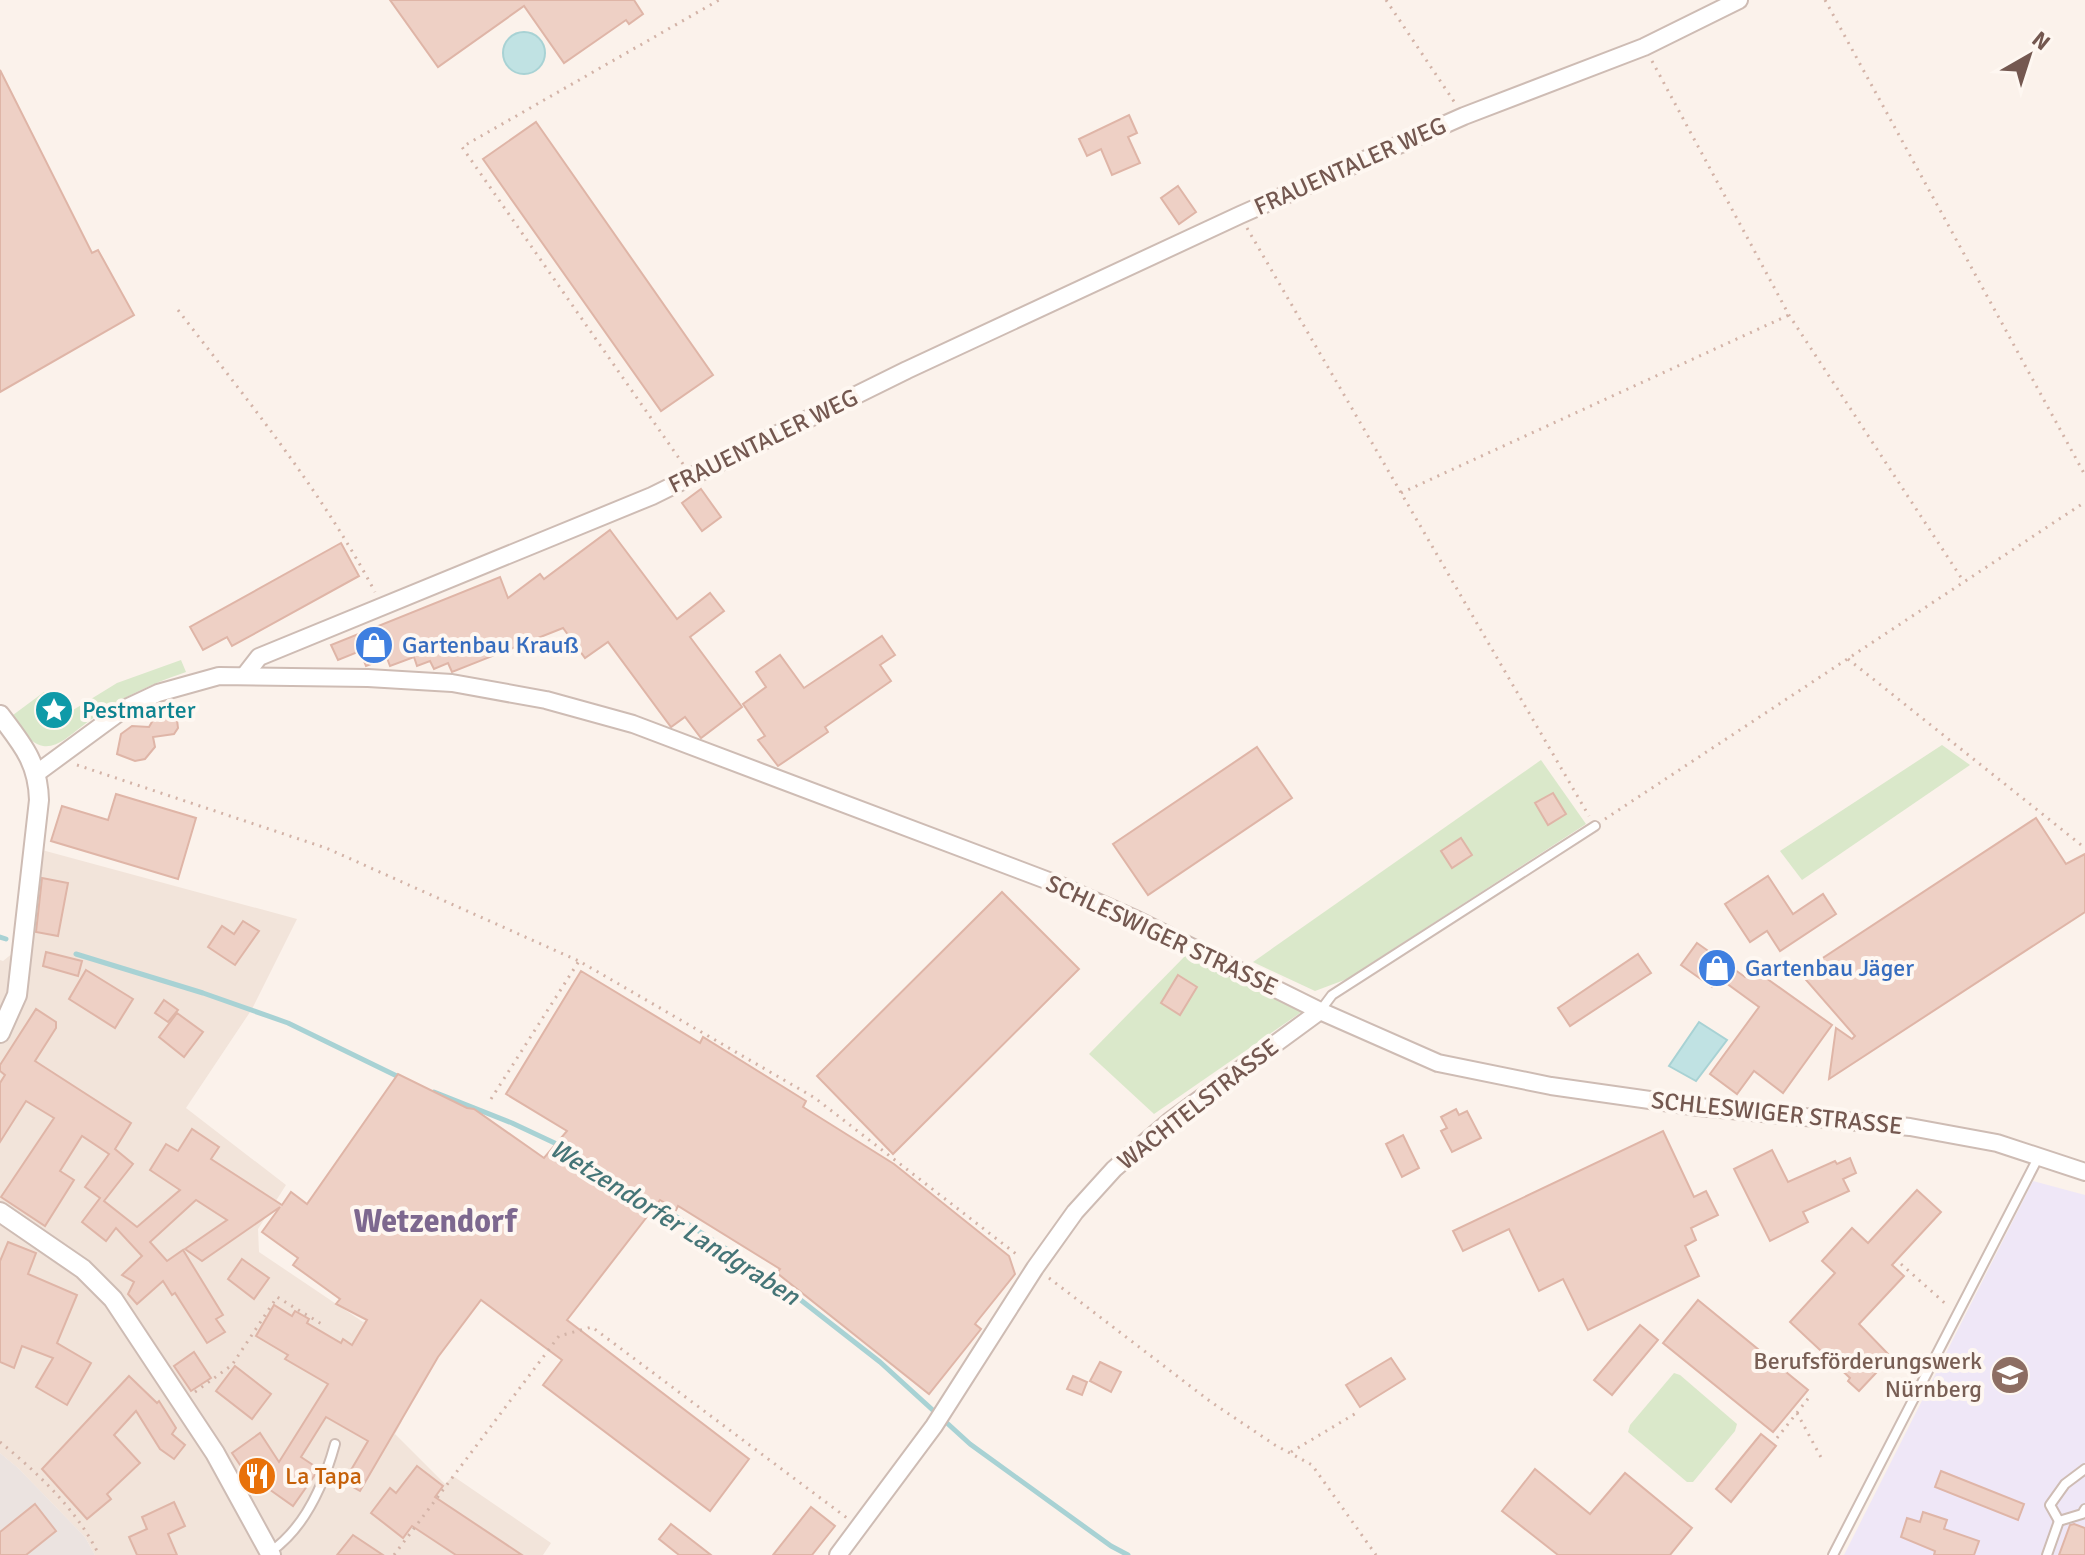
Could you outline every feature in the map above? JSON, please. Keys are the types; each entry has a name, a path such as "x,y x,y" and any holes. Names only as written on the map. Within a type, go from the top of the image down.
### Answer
{"street":[{"name":"FRAUENTALER WEG","path":"245,675 259,657 652,496 907,370 1240,215 1464,116 1644,47 1739,0"},
{"path":"37,773 124,709 158,693 219,676 245,675"},
{"name":"SCHLESWIGER STRASSE","path":"245,675 452,683 546,700 633,724 1054,883 1407,1051 1466,1070 1551,1086 1699,1107 1910,1127 1997,1143 2085,1172"},
{"path":"0,715 24,748 37,773 39,800 17,995 0,1033"},
{"name":"WACHTELSTRASSE","path":"838,1555 934,1426 1035,1268 1075,1212 1132,1152 1320,1011"},
{"path":"0,1212 70,1259 100,1284 124,1313 233,1483 271,1554"}],"lane":[{"name":"WACHTELSTRASSE","path":"1320,1011 1332,995 1595,826"},
{"path":"1833,1555 2038,1158"},
{"path":"271,1554 293,1533 307,1509 327,1473 335,1444"},
{"path":"2047,1555 2059,1521 2050,1505 2065,1484 2084,1473"},
{"path":"2059,1521 2082,1514 2085,1509"}],"path":[{"path":"692,477 462,147 719,0"},
{"path":"1386,0 1464,116"},
{"path":"1825,0 2085,475"},
{"path":"1644,47 1789,315 1964,582"},
{"path":"1240,215 1595,826 2085,502"},
{"path":"178,310 279,442 345,535 383,606"},
{"path":"1401,493 1789,315"},
{"path":"1848,659 2085,848"},
{"path":"58,758 326,848 579,961 815,1098 1211,1402 1275,1445 1312,1465 1376,1555"},
{"path":"491,1099 579,961"},
{"path":"1901,1264 1957,1314"},
{"path":"182,1402 232,1365 277,1297 325,1326"},
{"path":"394,1555 559,1336 592,1327 860,1528"},
{"path":"1777,1438 1811,1395"},
{"path":"1291,1452 1358,1412"},
{"path":"1797,1413 1823,1461"},
{"path":"0,1442 61,1499 92,1540 99,1555"}],"shaded area":[{"path":"42,850 297,919 252,1009 186,1108 286,1185 258,1229 259,1252 363,1322 367,1320 377,1325 354,1392 402,1421 395,1434 445,1484 453,1476 551,1543 543,1555 95,1555 85,1537 0,1453 0,960 3,961 29,940"},
{"name":"Berufsförderungswerk Nürnberg","path":"2033,1181 2085,1195 2085,1555 1844,1555"},
{"path":"0,1453 85,1537 95,1555 0,1555"}],"green space":[{"path":"181,660 186,672 118,702 54,745 43,746 33,742 13,715 44,692 65,715 117,683"},
{"path":"1942,745 1970,765 1802,880 1780,851"},
{"path":"1541,760 1586,824 1347,979 1315,991 1253,962"},
{"path":"1187,954 1303,1011 1154,1114 1089,1054"},
{"path":"1674,1373 1737,1424 1735,1431 1693,1482 1687,1482 1628,1432 1630,1425"}],"water":[{"path":"524,32 539,38 545,53 539,68 524,74 509,68 503,53 509,38"},
{"path":"1699,1022 1727,1040 1696,1081 1669,1066"}],"building":[{"path":"390,0 634,0 643,14 629,24 626,20 564,63 524,6 438,67"},
{"path":"0,70 92,253 98,250 134,315 0,392"},
{"path":"1129,115 1137,133 1128,137 1140,163 1112,175 1101,149 1087,156 1079,139"},
{"path":"536,122 713,375 661,411 483,159"},
{"path":"1178,186 1196,212 1179,224 1161,198"},
{"path":"701,489 721,517 702,531 682,503"},
{"path":"610,530 677,619 710,593 724,611 690,637 742,707 701,738 685,717 671,727 608,642 585,658 563,628 452,672 448,663 434,669 430,661 417,666 414,657 390,666 387,658 366,666 360,651 338,660 331,645 500,577 508,598 540,574 544,579"},
{"path":"341,543 359,576 232,646 227,637 203,650 190,627"},
{"path":"882,636 895,655 880,665 891,681 825,727 828,732 778,766 758,740 765,736 743,704 766,687 756,672 780,655 804,688"},
{"path":"162,711 171,712 177,720 178,728 174,734 153,737 155,747 145,759 135,761 117,754 121,734 132,726 149,727"},
{"path":"1257,747 1292,798 1148,895 1113,844"},
{"path":"1553,793 1566,814 1548,825 1535,803"},
{"path":"116,794 196,818 178,879 51,841 62,806 108,820"},
{"path":"2036,818 2066,864 2085,854 2085,912 1829,1079 1836,1028 1852,1039 1855,1036 1800,973"},
{"path":"1461,838 1472,855 1452,868 1441,851"},
{"path":"1768,876 1793,914 1823,894 1836,914 1780,951 1767,931 1750,942 1725,904"},
{"path":"42,878 68,883 58,936 36,932"},
{"path":"1002,892 1079,969 893,1154 817,1076"},
{"path":"243,921 259,931 235,965 208,947 222,926 234,934"},
{"path":"1697,943 1745,977 1752,968 1832,1025 1783,1093 1754,1071 1737,1094 1710,1074 1759,1007 1719,978 1712,987 1681,965"},
{"path":"46,952 82,961 78,976 43,966"},
{"path":"1638,954 1651,973 1570,1026 1558,1008"},
{"path":"86,970 133,999 115,1028 69,999"},
{"path":"581,971 700,1043 703,1037 806,1101 803,1107 894,1164 1009,1256 1015,1274 975,1324 981,1329 929,1394 777,1273 780,1269 678,1206 676,1210 660,1200 567,1320 749,1459 710,1511 543,1385 562,1360 481,1300 438,1357 360,1491 344,1482 368,1441 326,1417 301,1457 319,1469 293,1506 259,1482 255,1487 232,1453 260,1433 279,1462 328,1384 285,1359 288,1355 256,1336 274,1305 292,1316 295,1311 309,1319 307,1323 341,1343 343,1339 352,1345 367,1320 336,1304 340,1299 293,1265 298,1258 262,1232 280,1207 202,1261 185,1249 227,1220 196,1200 150,1242 167,1261 183,1250 223,1315 216,1319 225,1332 207,1343 175,1293 172,1295 163,1281 137,1304 128,1294 134,1282 122,1275 142,1256 116,1228 106,1241 82,1222 100,1198 85,1187 109,1154 82,1136 60,1171 74,1180 45,1226 1,1197 54,1118 26,1101 0,1142 0,1083 5,1075 0,1071 0,1065 36,1009 56,1022 56,1028 35,1061 131,1123 115,1149 133,1164 104,1201 137,1227 180,1190 150,1170 166,1144 178,1151 192,1129 219,1147 211,1159 282,1205 291,1192 307,1204 398,1074 474,1109 544,1158 567,1131 506,1094"},
{"path":"1178,975 1197,987 1180,1015 1161,1003"},
{"path":"164,1000 178,1010 168,1022 155,1013"},
{"path":"177,1013 203,1032 184,1057 159,1037"},
{"path":"1456,1109 1459,1115 1467,1111 1481,1138 1452,1152 1441,1131 1447,1128 1441,1117"},
{"path":"1663,1131 1694,1197 1706,1191 1718,1215 1691,1228 1696,1240 1685,1246 1699,1276 1588,1330 1563,1279 1539,1291 1509,1229 1463,1251 1453,1231"},
{"path":"1403,1135 1419,1168 1402,1177 1386,1144"},
{"path":"1772,1150 1788,1182 1835,1161 1837,1164 1850,1158 1856,1173 1843,1179 1849,1191 1803,1212 1808,1222 1770,1241 1734,1169"},
{"path":"1917,1190 1941,1212 1892,1265 1904,1276 1859,1324 1891,1357 1859,1391 1848,1381 1850,1378 1790,1322 1835,1273 1822,1261 1852,1228 1868,1243"},
{"path":"8,1242 36,1253 28,1274 77,1295 57,1343 91,1363 67,1405 36,1387 53,1358 22,1346 14,1368 0,1362 0,1261"},
{"path":"242,1259 269,1278 254,1299 228,1279"},
{"path":"1698,1300 1808,1390 1773,1432 1663,1343"},
{"path":"1640,1325 1658,1340 1612,1395 1594,1380"},
{"path":"194,1352 211,1378 191,1391 174,1366"},
{"path":"1391,1358 1405,1379 1360,1407 1346,1385"},
{"path":"1100,1362 1121,1372 1111,1392 1090,1381"},
{"path":"235,1366 271,1394 252,1419 216,1391"},
{"path":"129,1376 157,1403 159,1401 176,1428 172,1434 185,1445 174,1459 160,1449 136,1411 114,1435 140,1463 107,1494 111,1499 87,1519 42,1469"},
{"path":"1073,1376 1087,1382 1082,1395 1067,1389"},
{"path":"1761,1434 1776,1446 1731,1502 1716,1489"},
{"path":"417,1466 443,1486 435,1497 522,1555 456,1555 412,1526 403,1538 371,1513 390,1488 396,1493"},
{"path":"1535,1469 1590,1514 1625,1473 1692,1528 1670,1555 1558,1555 1502,1511"},
{"path":"1941,1471 2024,1504 2018,1520 1935,1487"},
{"path":"174,1502 185,1526 168,1534 177,1555 137,1555 129,1537 147,1529 142,1517"},
{"path":"35,1504 56,1531 26,1555 0,1555 0,1532"},
{"path":"811,1507 835,1526 812,1555 773,1555"},
{"path":"1923,1512 1947,1520 1944,1529 1979,1541 1974,1555 1934,1555 1935,1551 1901,1537 1907,1518 1920,1522"},
{"path":"671,1524 711,1555 679,1555 659,1539"},
{"path":"2070,1525 2085,1528 2085,1555 2059,1555"},
{"path":"353,1535 383,1555 337,1555"}],"waterway":[{"name":"Wetzendorfer Landgraben","path":"0,937 6,939"},
{"name":"Wetzendorfer Landgraben","path":"76,954 288,1023 403,1079"},
{"name":"Wetzendorfer Landgraben","path":"434,1092 561,1146"},
{"name":"Wetzendorfer Landgraben","path":"652,1201 779,1283 880,1362 970,1444 1111,1546 1128,1555"}],"place":[{"name":"Gartenbau Krauß","path":"374,645"},
{"name":"Pestmarter","path":"54,710"},
{"name":"Gartenbau Jäger","path":"1717,968"},
{"name":"Berufsförderungswerk Nürnberg","path":"2010,1375"},
{"name":"La Tapa","path":"257,1476"}],"district":[{"name":"Wetzendorf","path":"435,1221"}]}
